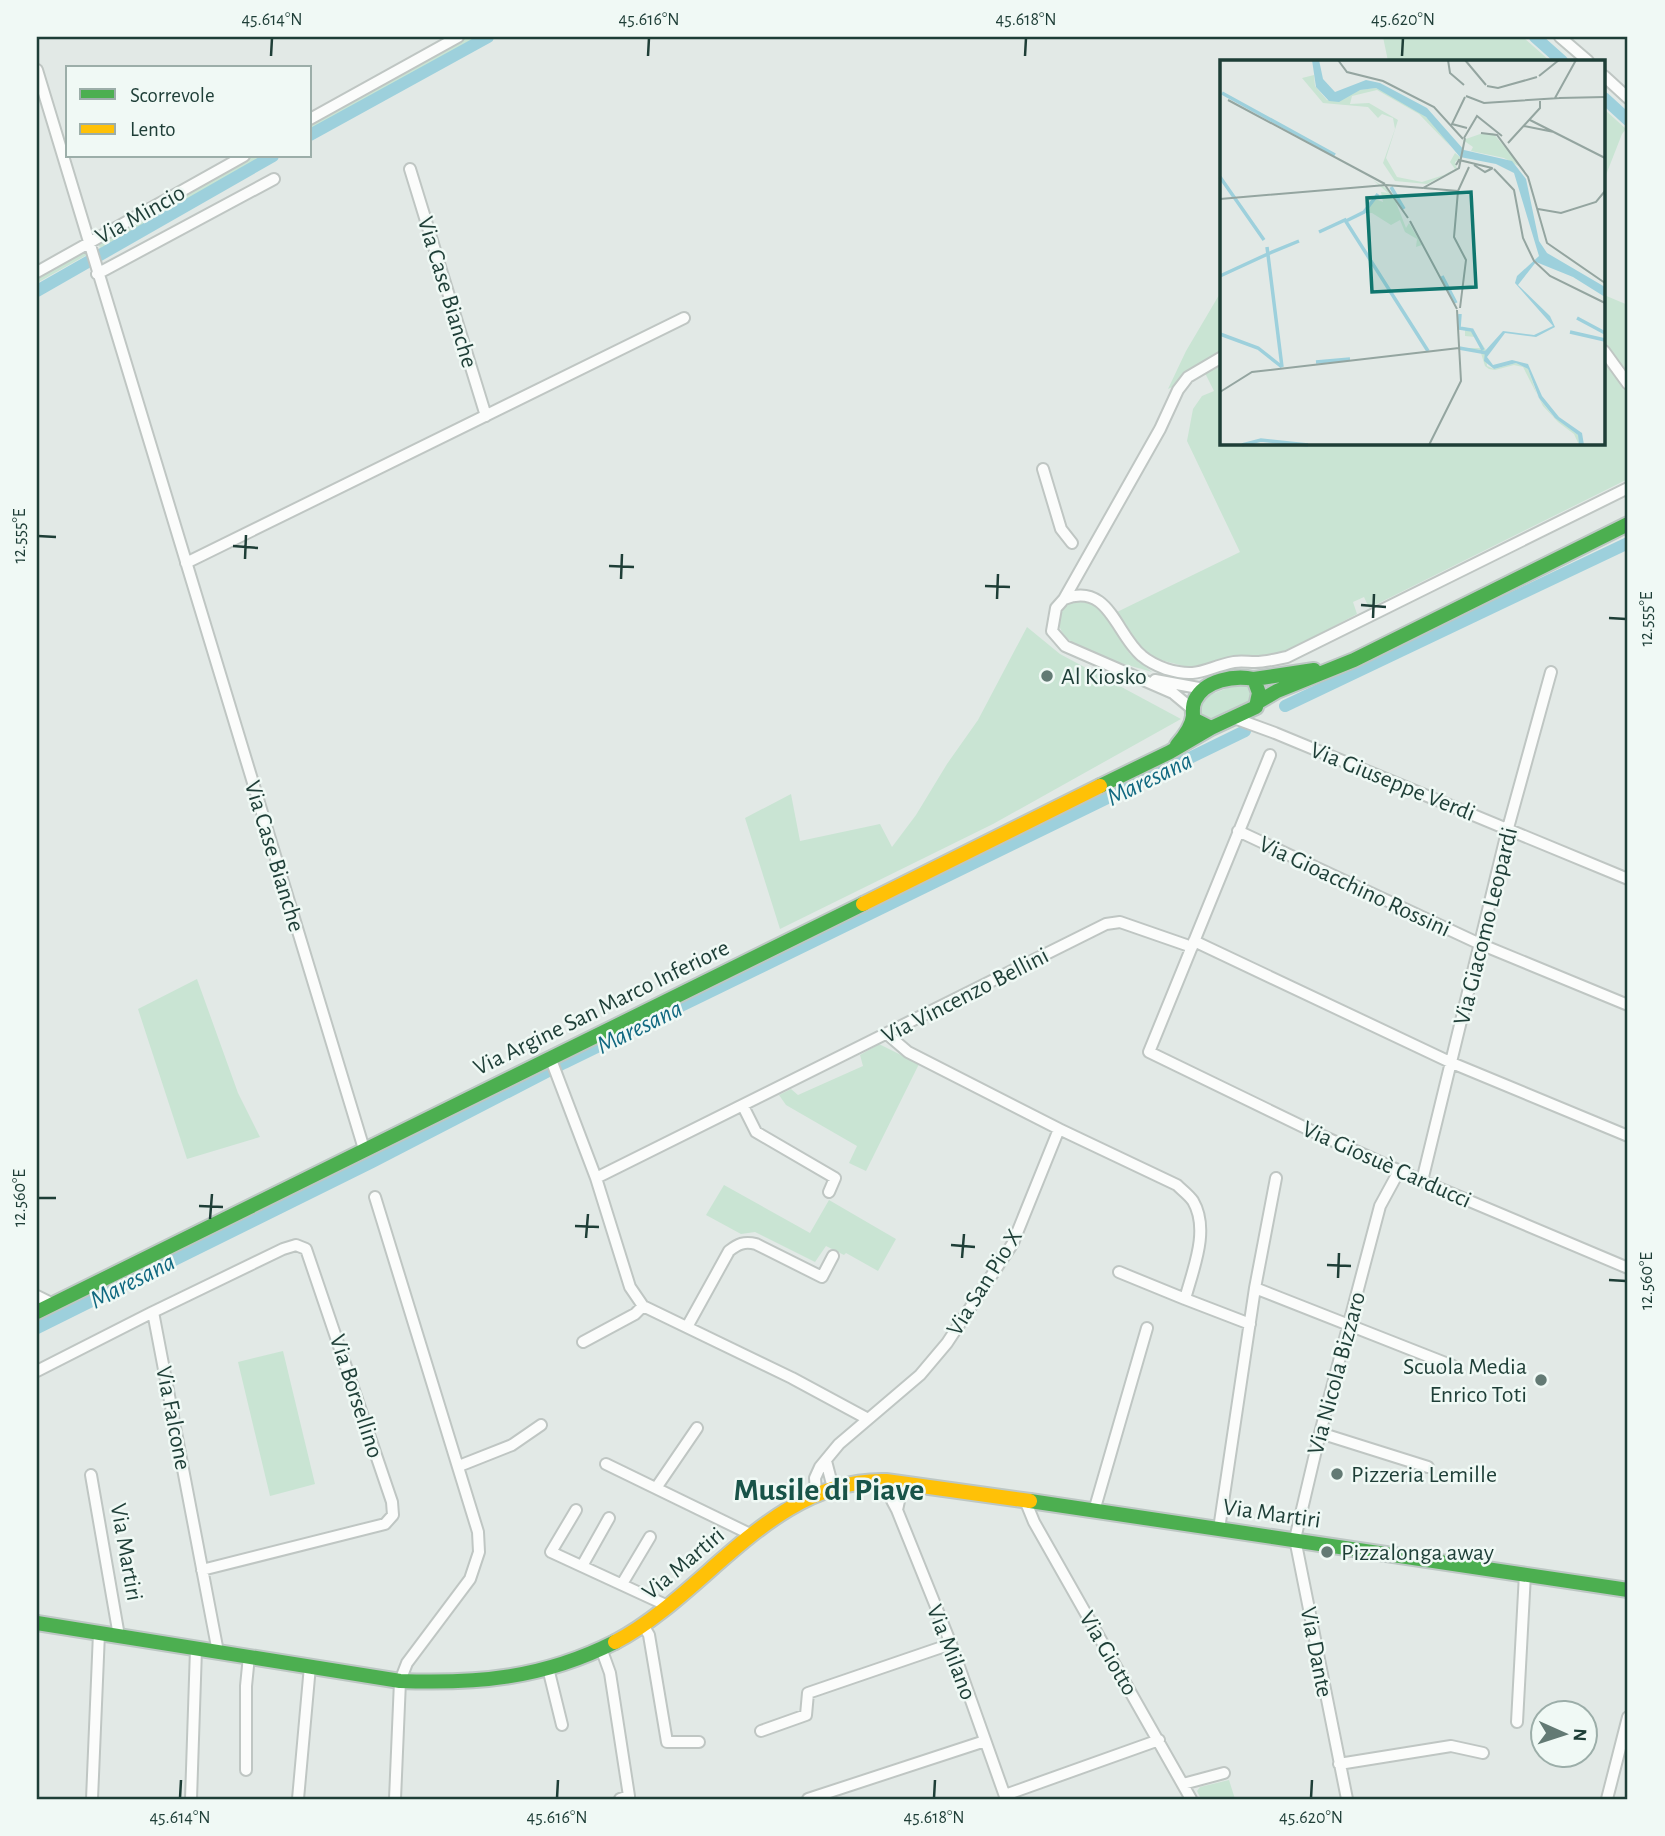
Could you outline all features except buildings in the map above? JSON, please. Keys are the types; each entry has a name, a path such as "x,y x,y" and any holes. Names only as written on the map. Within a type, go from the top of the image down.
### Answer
{"street":[{"path":"312,118 458,37"},
{"path":"1560,37 1587,60"},
{"name":"Via Case Bianche","path":"37,70 364,1149"},
{"path":"1606,78 1628,98"},
{"name":"Via Mincio","path":"37,272 90,247 241,158"},
{"name":"Via Case Bianche","path":"410,169 486,416"},
{"path":"97,271 274,179"},
{"path":"186,563 684,318"},
{"path":"1606,354 1628,384"},
{"path":"1211,728 1192,714 1173,693 1065,646 1052,631 1052,624 1056,608 1107,526 1178,390 1195,372 1220,358"},
{"path":"1043,469 1061,529 1072,543"},
{"path":"1064,598 1074,594 1088,595 1107,608 1142,656 1168,669 1197,674 1236,662 1287,657 1628,488"},
{"path":"1614,530 1628,518"},
{"name":"Via Argine San Marco Inferiore","path":"37,1312 1170,752 1234,718 1277,691 1340,666 1628,524"},
{"name":"Via Argine San Marco Inferiore","path":"1170,752 1186,735 1192,714 1192,702 1204,689 1237,677 1254,679 1340,666"},
{"name":"Via Giacomo Leopardi","path":"1422,1181 1508,828 1550,671"},
{"path":"1137,676 1204,689"},
{"path":"1254,679 1260,690 1258,704 1263,724 1275,733"},
{"name":"Via Giuseppe Verdi","path":"1234,718 1628,879"},
{"path":"1193,944 1270,755"},
{"name":"Via Gioacchino Rossini","path":"1238,831 1480,944 1628,1006"},
{"name":"Via Vincenzo Bellini","path":"596,1178 1116,922 1193,944 1452,1063 1628,1136"},
{"name":"Via Giosuè Carducci","path":"1193,944 1149,1052 1399,1171 1628,1268"},
{"path":"887,1034 908,1052 1177,1185 1192,1198 1198,1213 1199,1245 1185,1299"},
{"path":"551,1059 596,1178 630,1287 643,1306 792,1378 868,1419"},
{"path":"743,1106 756,1132 835,1178 829,1192"},
{"name":"Via San Pio X","path":"817,1492 815,1478 820,1467 839,1444 920,1375 938,1354 1013,1243 1059,1129"},
{"name":"Via Nicola Bizzaro","path":"1295,1539 1380,1206 1399,1171"},
{"path":"1219,1529 1255,1288 1276,1178"},
{"path":"375,1197 478,1532 477,1563 470,1579 407,1663 400,1681 395,1799"},
{"path":"687,1327 729,1251 738,1244 756,1244 821,1278 833,1256"},
{"name":"Via Borsellino","path":"153,1312 283,1249 296,1245 306,1249 394,1510 385,1524 202,1570"},
{"path":"1119,1272 1250,1324"},
{"path":"1255,1288 1453,1366"},
{"path":"37,1296 53,1304"},
{"path":"583,1342 635,1314 643,1306"},
{"path":"37,1371 153,1312"},
{"name":"Via Falcone","path":"153,1312 218,1652"},
{"path":"1094,1511 1147,1328"},
{"path":"459,1466 512,1445 541,1425"},
{"path":"656,1488 696,1428"},
{"path":"1320,1433 1428,1466"},
{"path":"826,1461 833,1488"},
{"name":"Via Martiri","path":"607,1464 752,1535"},
{"name":"Via Martiri","path":"91,1475 119,1636"},
{"name":"Via Martiri","path":"37,1623 400,1681 470,1682 548,1668 601,1647 643,1625 793,1504 817,1492 863,1481 903,1483 1040,1502 1628,1590"},
{"name":"Via Milano","path":"885,1481 951,1644 1005,1797 1159,1740"},
{"path":"897,1510 903,1483"},
{"name":"Via Giotto","path":"1025,1500 1034,1522 1191,1799"},
{"path":"1034,1522 1040,1502"},
{"path":"576,1510 551,1552 668,1606"},
{"path":"582,1566 610,1518"},
{"path":"622,1584 650,1538"},
{"name":"Via Dante","path":"1295,1539 1347,1799"},
{"path":"1517,1722 1525,1574"},
{"name":"Via Martiri","path":"643,1625 649,1635 667,1742 699,1742"},
{"path":"92,1799 99,1633"},
{"path":"761,1731 806,1715 808,1693 951,1644"},
{"path":"601,1647 610,1673 626,1798"},
{"path":"191,1799 196,1648"},
{"path":"246,1770 246,1686 249,1656"},
{"path":"298,1799 310,1666"},
{"path":"548,1668 562,1725"},
{"path":"1607,1799 1628,1717"},
{"path":"808,1799 985,1741"},
{"path":"1339,1764 1451,1746 1483,1753"},
{"path":"1183,1784 1224,1773"}],"green space":[{"path":"464,37 481,37 312,130 312,121"},
{"path":"1383,37 1523,37 1549,60 1388,60"},
{"path":"1606,111 1626,129 1606,175"},
{"path":"246,158 262,158 100,248 98,243"},
{"path":"89,247 92,252 37,283 37,277"},
{"path":"1220,293 1220,364 1168,389 1186,351"},
{"path":"1606,296 1628,305 1628,479 1369,608 1364,597 1353,602 1357,614 1285,652 1232,659 1199,670 1153,658 1143,650 1117,612 1240,552 1187,441 1193,409 1202,396 1214,391 1205,373 1220,366 1220,444 1606,444"},
{"path":"1075,599 1094,603 1130,654 1152,672 1095,654 1068,639 1061,630 1059,619 1064,607"},
{"path":"1027,627 1060,654 1181,719 993,824 780,929 745,818 791,794 800,841 880,824 892,847 978,720"},
{"path":"1240,683 1252,689 1252,696 1245,706 1212,720 1198,714 1197,705 1205,697"},
{"path":"197,979 238,1093 260,1137 187,1159 138,1009"},
{"path":"879,1044 919,1064 866,1171 849,1163 857,1146 786,1105 779,1095 791,1089 798,1095 863,1066 860,1055"},
{"path":"724,1185 810,1233 829,1200 896,1239 878,1271 846,1253 844,1255 826,1246 815,1262 755,1232 741,1234 706,1215"},
{"path":"283,1351 315,1484 270,1496 238,1362"},
{"path":"1229,1780 1235,1799 1201,1799 1197,1791 1200,1787"}],"waterway":[{"path":"312,134 488,37"},
{"path":"1535,37 1561,60"},
{"path":"1606,100 1628,120"},
{"path":"37,291 270,158"},
{"name":"Maresana","path":"1285,706 1628,543"},
{"name":"Maresana","path":"37,1328 372,1162 564,1063 1245,731"}],"traffic: fast":[{"path":"1260,701 1277,691 1354,660 1628,524"},
{"path":"1254,679 1314,670"},
{"path":"1177,745 1191,724 1193,706 1200,693 1221,680 1254,679 1259,693 1256,707 1211,728 1193,719"},
{"path":"1100,786 1170,752 1211,728"},
{"path":"37,1312 863,904"},
{"path":"1030,1501 1628,1590"},
{"path":"37,1623 400,1681 429,1682 484,1679 536,1671 562,1664 615,1642"}],"traffic: slow":[{"path":"863,904 1100,786"},
{"path":"615,1642 648,1621 774,1518 808,1498 845,1485 886,1481 1030,1501"}],"place":[{"name":"Al Kiosko","path":"1047,676"},
{"name":"Scuola Media Enrico Toti","path":"1541,1380"},
{"name":"Pizzeria Lemille","path":"1337,1474"},
{"name":"Pizzalonga away","path":"1327,1552"}],"district":[{"name":"Musile di Piave","path":"829,1489"}]}
